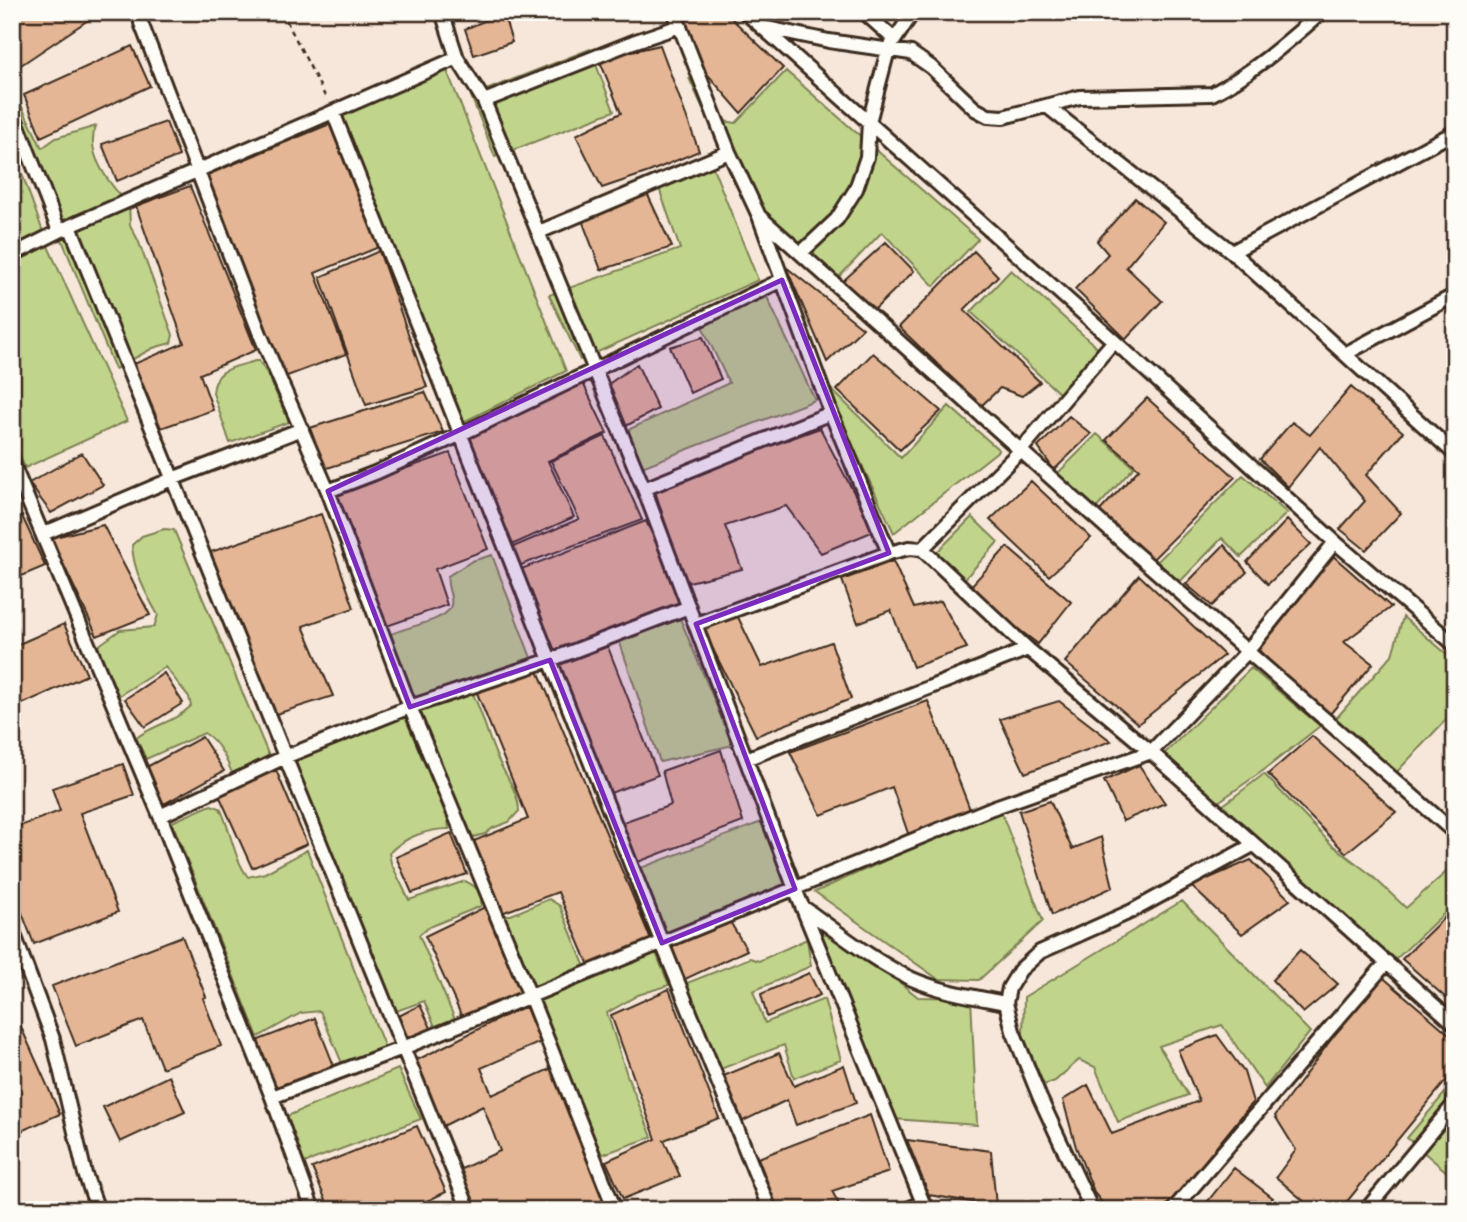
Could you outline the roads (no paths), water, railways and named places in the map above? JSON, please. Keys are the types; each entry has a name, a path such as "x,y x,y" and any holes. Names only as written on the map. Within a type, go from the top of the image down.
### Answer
{"street":[{"path":"442,12 457,58 484,101 644,489 795,889 927,1206 905,1210"},
{"path":"674,12 729,152 759,216 831,413 889,553"},
{"path":"745,12 1335,541 1455,645"},
{"path":"864,12 891,45"},
{"path":"802,252 837,219 856,189 867,157 869,122 891,45 912,12"},
{"path":"763,27 891,45 919,57 975,108 988,116 1003,117 1080,97 1212,94 1273,54 1322,12"},
{"path":"141,23 260,334 328,491 410,708 530,996 615,1210"},
{"path":"484,101 680,26"},
{"path":"12,256 64,228 199,172 457,58"},
{"path":"1048,107 1232,252 1453,450"},
{"path":"12,110 172,479 469,1210"},
{"path":"333,112 459,435 771,1210"},
{"path":"1232,252 1455,132"},
{"path":"539,232 729,152"},
{"path":"759,216 1020,451 1455,833"},
{"path":"328,491 459,435 782,280"},
{"path":"1345,355 1455,295"},
{"path":"922,550 1020,451 1114,341"},
{"path":"644,489 831,413"},
{"path":"43,534 172,479 302,429"},
{"path":"12,462 160,816 272,1097 313,1210"},
{"path":"272,1097 403,1048 992,808 1151,752 1247,652 1335,541"},
{"path":"696,624 889,553 909,548 922,550 1028,649 1151,752 1455,1024"},
{"path":"160,816 285,757 410,708 550,660 689,607"},
{"path":"746,759 1028,649"},
{"path":"1092,1210 1040,1098 1013,1031 1006,1003 1009,988 1020,970 1040,952 1142,905 1253,845"},
{"path":"802,906 880,962 913,979 951,992 1006,1003"},
{"path":"12,929 53,1039 82,1162 98,1210"},
{"path":"1173,1210 1387,962"},
{"path":"1366,1210 1455,1103"}]}
